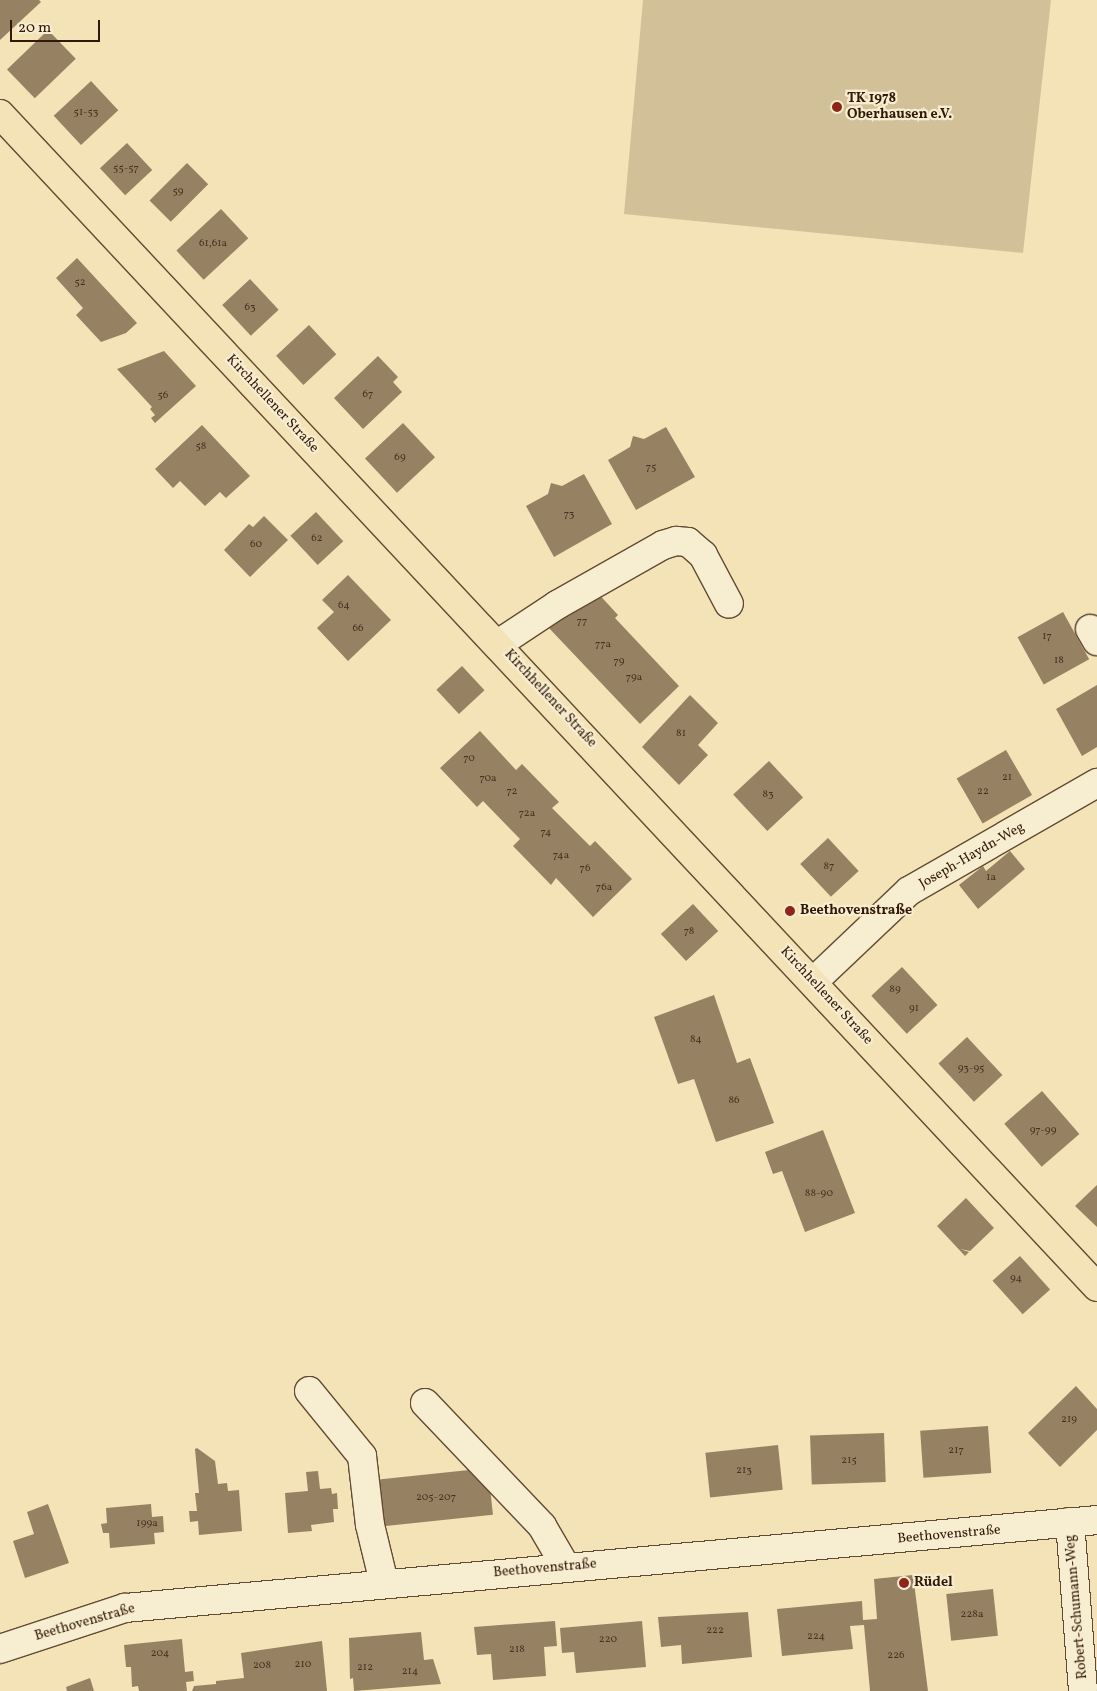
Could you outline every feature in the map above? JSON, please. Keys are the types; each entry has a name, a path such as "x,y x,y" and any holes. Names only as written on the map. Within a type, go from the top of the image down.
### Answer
{"main road":[{"name":"Kirchhellener Straße","path":"0,114 498,644 1097,1287"}],"street":[{"path":"498,644 557,604 663,544 676,541 688,542 704,555 729,604"},
{"name":"Joseph-Haydn-Weg","path":"813,982 909,891 1097,783"},
{"path":"309,1391 362,1456 370,1525 384,1583"},
{"path":"425,1403 542,1526 566,1567"},
{"name":"Beethovenstraße","path":"0,1649 125,1608 384,1583 1097,1520"},
{"name":"Robert-Schumann-Weg","path":"1070,1522 1084,1691"}],"shaded area":[{"name":"TK 1978 Oberhausen e.V.","path":"643,0 1051,0 1023,253 624,214"}],"building":[{"path":"0,0 39,0 41,2 0,40"},
{"path":"48,30 76,59 35,98 7,70"},
{"path":"91,81 118,110 81,145 54,116"},
{"path":"127,143 152,170 125,195 100,168"},
{"path":"187,163 208,184 171,222 150,200"},
{"path":"221,209 248,238 204,280 176,251"},
{"path":"77,258 137,323 126,333 101,342 76,315 83,308 56,278"},
{"path":"250,279 279,310 251,336 222,305"},
{"path":"309,325 336,354 303,385 276,356"},
{"path":"164,351 196,386 155,423 151,418 155,415 150,409 152,407 117,369"},
{"path":"378,356 398,377 393,382 402,392 363,429 334,398"},
{"path":"403,423 435,457 397,493 365,458"},
{"path":"202,425 250,476 226,498 220,492 205,506 180,481 173,488 155,469"},
{"path":"666,427 695,477 636,510 608,460 630,447 633,436 644,439"},
{"path":"584,474 612,524 554,557 526,506 548,494 551,483 562,486"},
{"path":"316,512 343,541 318,565 290,536"},
{"path":"264,516 288,540 250,577 224,550 249,524 253,527"},
{"path":"348,575 391,620 348,661 317,628 334,612 322,600"},
{"path":"595,590 618,615 615,618 679,686 640,724 548,627"},
{"path":"1063,612 1089,659 1044,684 1018,637"},
{"path":"462,666 485,690 459,714 436,690"},
{"path":"1097,685 1097,747 1082,756 1056,709"},
{"path":"690,695 718,723 698,745 708,755 679,785 642,747"},
{"path":"480,731 516,770 522,764 559,802 552,808 590,846 595,841 632,879 593,917 556,878 551,885 513,846 520,839 483,801 477,807 440,768"},
{"path":"1006,750 1032,795 983,824 957,778"},
{"path":"769,761 803,798 767,831 733,794"},
{"path":"828,838 859,871 831,897 800,864"},
{"path":"1010,851 1025,869 978,909 959,885 983,866 986,871"},
{"path":"693,904 718,931 686,961 661,934"},
{"path":"902,967 937,1005 907,1034 871,996"},
{"path":"714,995 737,1063 750,1058 774,1123 716,1142 694,1079 678,1084 654,1017"},
{"path":"967,1037 1002,1075 974,1102 938,1064"},
{"path":"1042,1091 1079,1134 1042,1167 1004,1124"},
{"path":"823,1130 855,1213 805,1232 782,1171 773,1174 765,1152"},
{"path":"1097,1185 1097,1227 1075,1206"},
{"path":"966,1198 994,1228 970,1251 960,1249 969,1252 965,1256 937,1226"},
{"path":"1020,1256 1050,1289 1023,1314 993,1281"},
{"path":"1076,1386 1097,1409 1097,1430 1060,1467 1028,1433"},
{"path":"988,1426 991,1473 923,1478 920,1431"},
{"path":"884,1433 886,1482 812,1485 810,1436"},
{"path":"778,1445 783,1490 710,1497 705,1453"},
{"path":"197,1448 215,1461 218,1484 227,1483 228,1491 239,1490 242,1531 199,1535 198,1521 190,1522 189,1511 197,1511 195,1493 199,1493 195,1449"},
{"path":"488,1468 493,1515 384,1526 379,1479"},
{"path":"318,1471 320,1489 331,1488 332,1494 337,1493 338,1509 333,1509 334,1522 311,1525 312,1531 288,1533 285,1493 308,1491 306,1472"},
{"path":"48,1504 69,1563 25,1578 13,1541 34,1534 27,1512"},
{"path":"151,1504 152,1517 163,1516 164,1532 154,1533 155,1544 110,1548 109,1533 103,1533 101,1524 107,1523 106,1508"},
{"path":"913,1575 928,1691 870,1691 864,1625 850,1626 853,1649 782,1656 777,1609 862,1601 863,1620 877,1619 874,1579"},
{"path":"993,1589 998,1636 951,1641 946,1594"},
{"path":"748,1612 752,1657 682,1664 681,1645 661,1647 658,1617"},
{"path":"555,1621 557,1646 544,1647 546,1676 493,1680 491,1654 477,1655 474,1627"},
{"path":"642,1621 646,1667 576,1673 574,1652 562,1653 560,1628"},
{"path":"421,1632 424,1660 433,1659 441,1684 354,1691 353,1678 350,1679 349,1638"},
{"path":"182,1639 185,1672 193,1671 194,1681 186,1682 187,1691 139,1691 138,1686 132,1687 131,1667 126,1667 124,1645"},
{"path":"322,1641 327,1691 192,1691 194,1686 216,1684 216,1681 244,1678 241,1653"},
{"path":"90,1678 94,1691 67,1691 66,1687"}],"place":[{"name":"TK 1978 Oberhausen e.V.","path":"837,107"},
{"name":"Beethovenstraße","path":"790,911"},
{"name":"Rüdel","path":"904,1583"}]}
